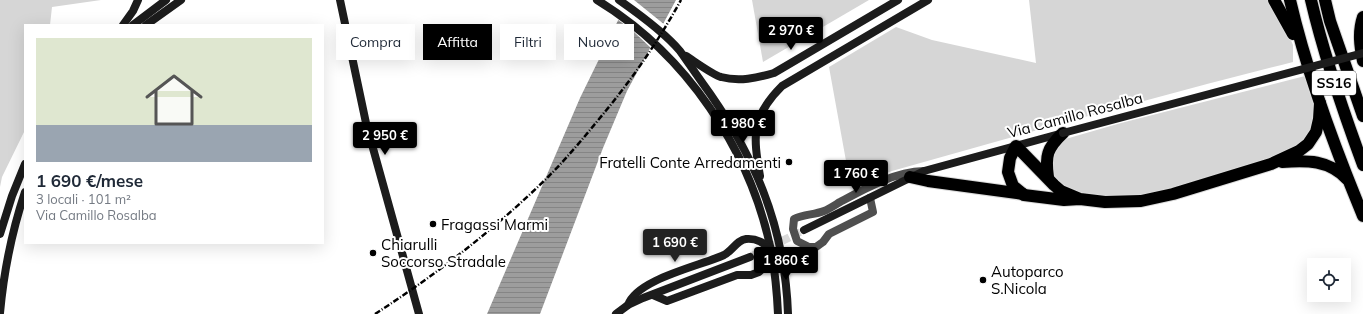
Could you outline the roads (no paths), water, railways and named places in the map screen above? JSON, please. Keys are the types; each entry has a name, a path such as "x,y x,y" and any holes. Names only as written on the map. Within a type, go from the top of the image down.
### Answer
{"highway":[{"path":"1274,0 1304,55"},
{"path":"1290,0 1304,55 1363,216"},
{"name":"SS16","path":"1311,0 1334,85 1363,165"},
{"name":"SS16","path":"1325,0 1330,21 1363,116"},
{"path":"1363,17 1360,24 1359,40 1363,61"},
{"path":"910,177 928,181 1064,200 1080,199 1105,202 1123,202 1156,198 1271,164 1298,152 1308,144 1316,132 1319,119 1320,102"},
{"path":"1048,178 1046,163 1047,155 1051,146 1063,133"},
{"path":"1024,195 1014,186 1008,172 1010,158 1016,146 1061,191 1080,199"},
{"path":"1271,164 1303,160 1314,161 1334,168 1349,181"}],"main road":[{"path":"124,24 133,11 138,0"},
{"path":"134,24 166,0"},
{"path":"147,24 181,0"},
{"path":"340,0 366,123 419,314"},
{"path":"597,0 639,30 671,60 705,101 730,140 753,189 766,230 775,272 778,314"},
{"path":"620,0 696,63 720,77 736,79 755,78 774,73 898,0"},
{"path":"788,314 784,268 778,240 762,186 755,149 755,133 759,116 771,97 782,86 928,0"},
{"path":"679,50 719,106 735,133 762,186"},
{"name":"Via Camillo Rosalba","path":"804,230 924,171 1363,53"},
{"path":"0,234 12,196 24,166"},
{"path":"0,313 6,259 24,195"},
{"path":"628,306 630,300 638,291 659,279 726,254 743,240 753,239 760,241 766,244 771,251"},
{"path":"653,295 667,301 737,274 755,274 766,265 771,251"},
{"path":"616,314 643,298 750,257"}],"street":[{"path":"870,198 873,212 829,234 823,242 816,247 809,247 797,241 793,229 794,219 799,216 823,212 900,174 911,171 924,171"}],"tunnel":[{"path":"750,257 804,230"}],"railway":[{"path":"375,314 443,267 486,233 528,196 570,154 615,100 655,44 681,0"}],"place":[{"name":"Fratelli Conte Arredamenti","path":"789,162"},
{"name":"Fragassi Marmi","path":"433,224"},
{"name":"Chiarulli Soccorso Stradale","path":"373,253"},
{"name":"Autoparco S.Nicola","path":"983,280"}]}
